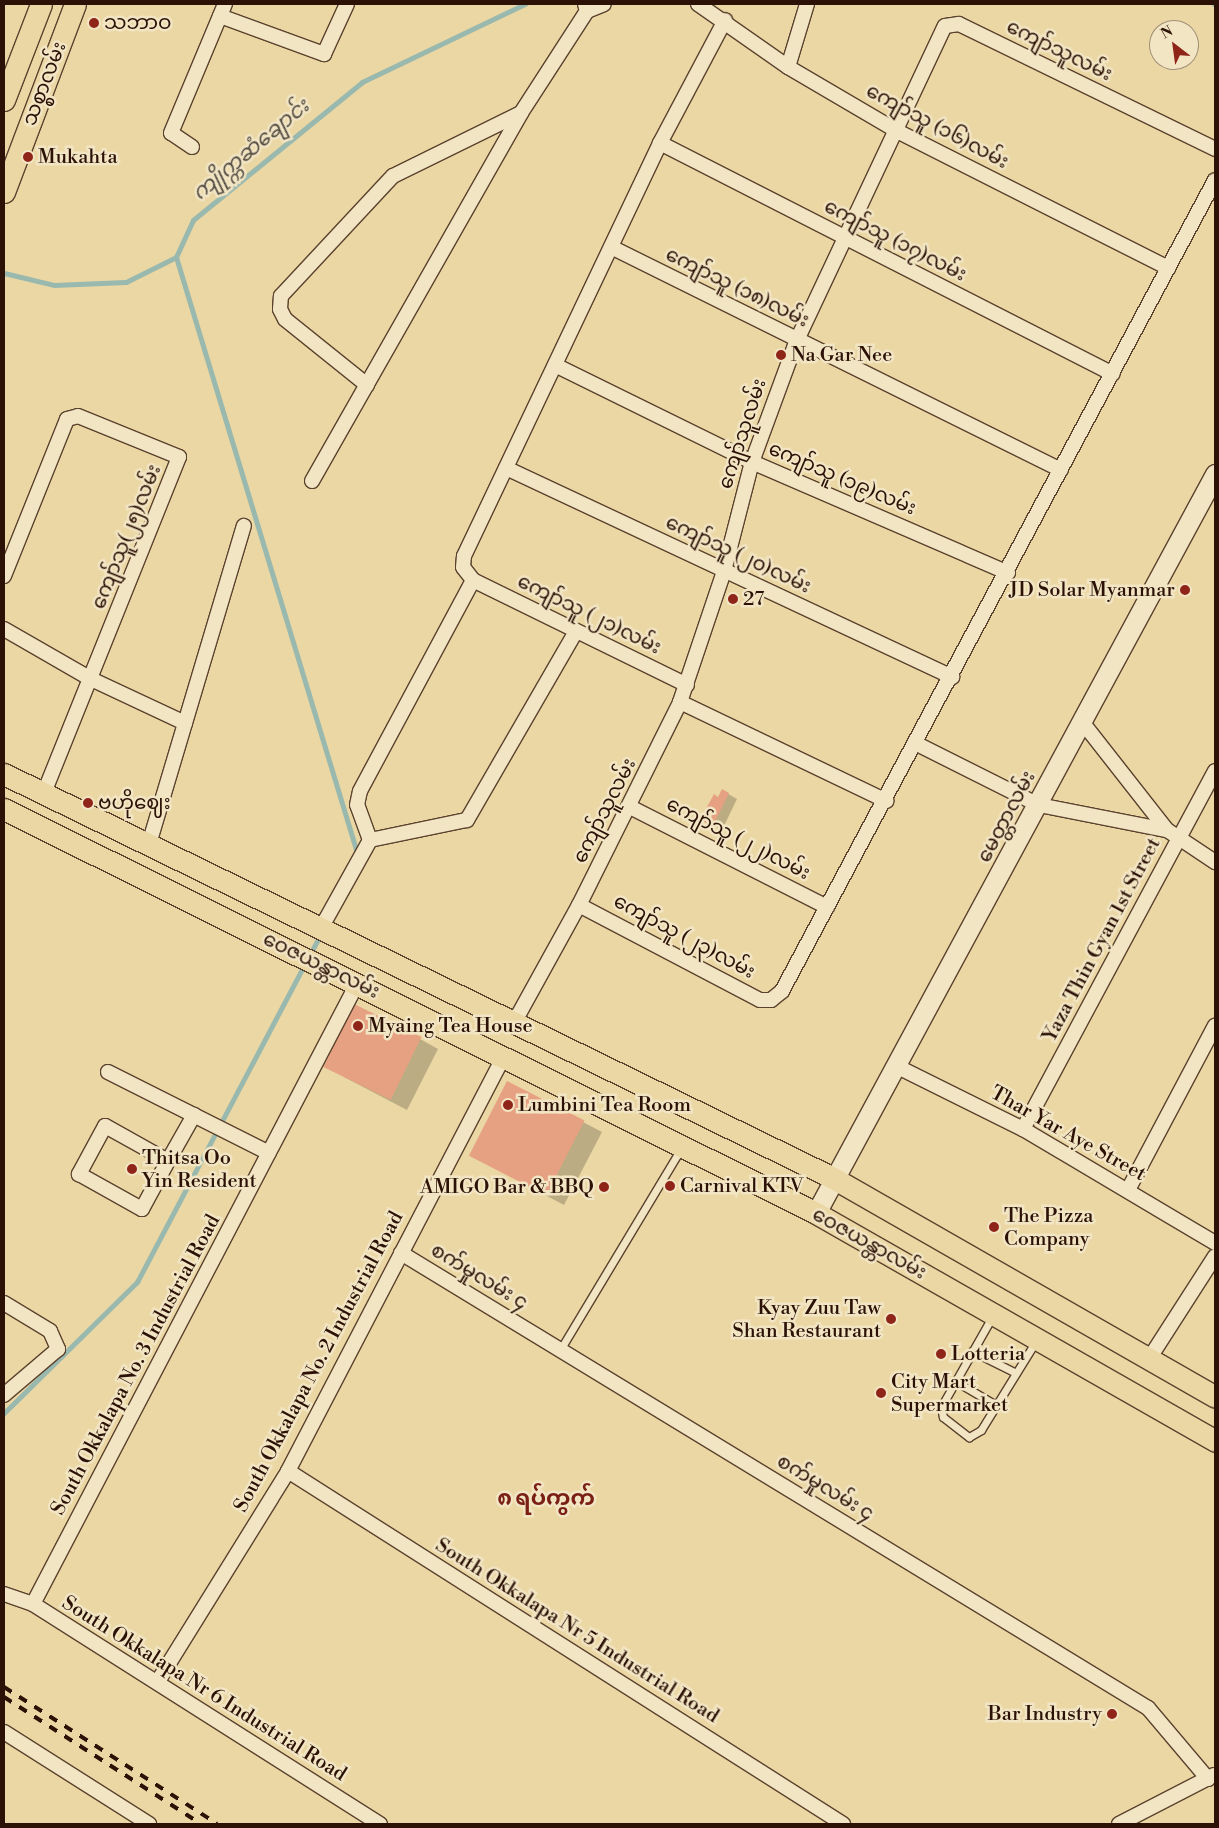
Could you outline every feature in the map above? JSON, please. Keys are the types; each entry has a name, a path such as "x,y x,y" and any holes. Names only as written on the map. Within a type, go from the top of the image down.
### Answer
{"main road":[{"name":"သစ္စာလမ်း","path":"4,100 41,4"},
{"name":"သစ္စာလမ်း","path":"4,192 75,4"},
{"name":"မေတ္တာလမ်း","path":"816,1213 898,1067 1215,474"},
{"name":"ဝေဇယန္တာလမ်း","path":"4,774 150,844 320,930 515,1021 835,1179 1215,1397"},
{"name":"ဝေဇယန္တာလမ်း","path":"4,809 683,1145 816,1213 1215,1441"},
{"path":"189,901 206,872"}],"street":[{"path":"192,147 171,133 223,10 324,54 347,4"},
{"path":"312,481 521,113 586,7 604,4"},
{"name":"ကျော်သူ (၁၆)လမ်း","path":"698,4 726,20 788,68 897,131 1168,268"},
{"path":"788,68 808,4"},
{"path":"320,930 370,840 357,806 360,791 473,580 463,566 464,556 660,143 726,20"},
{"name":"ကျော်သူလမ်း","path":"515,1021 579,906 630,807 680,702 724,571 752,462 796,340 949,23 1215,149"},
{"path":"367,385 285,319 280,309 281,296 393,176 521,113"},
{"name":"ကျော်သူ (၁၇)လမ်း","path":"660,143 1113,374"},
{"path":"827,907 887,801 1215,180"},
{"name":"ကျော်သူ (၁၈)လမ်း","path":"611,247 1061,470"},
{"name":"ကျော်သူ (၁၉)လမ်း","path":"555,365 752,462 1008,573"},
{"name":"ကျော်သူ(၂၅)လမ်း","path":"4,576 67,419 78,416 179,457 44,793"},
{"name":"ကျော်သူ (၂၀)လမ်း","path":"506,468 953,677"},
{"path":"150,844 244,526"},
{"name":"ကျော်သူ (၂၁)လမ်း","path":"473,580 687,685"},
{"path":"4,629 91,679 185,723"},
{"path":"370,840 422,833 467,820 576,631"},
{"path":"680,702 887,801"},
{"path":"1082,723 1167,830 1215,862"},
{"path":"917,744 1039,805 1167,830"},
{"name":"Yaza Thin Gyan 1st Street","path":"1024,1129 1215,771"},
{"name":"ကျော်သူ (၂၂)လမ်း","path":"630,807 827,907"},
{"name":"ကျော်သူ (၂၃)လမ်း","path":"579,906 760,1000 771,1000 782,992 827,907"},
{"name":"South Okkalapa No. 3 Industrial Road","path":"33,1604 358,984"},
{"path":"1128,1190 1215,1026"},
{"name":"South Okkalapa No. 2 Industrial Road","path":"158,1681 288,1471 504,1056"},
{"name":"Thar Yar Aye Street","path":"898,1067 1024,1129 1215,1243"},
{"path":"108,1072 270,1153"},
{"path":"168,1161 105,1126 79,1174 142,1209 194,1115"},
{"name":"စက်မှုလမ်း ၄","path":"402,1253 1148,1708 1211,1777"},
{"path":"1149,1360 1215,1256"},
{"path":"4,1303 50,1332 58,1349 4,1395"},
{"name":"South Okkalapa Nr 5 Industrial Road","path":"288,1471 843,1824"},
{"name":"South Okkalapa Nr 6 Industrial Road","path":"4,1594 33,1604 158,1681 380,1824"},
{"path":"4,1732 131,1820 148,1824"},
{"path":"1119,1824 1211,1777"}],"lane":[{"path":"560,1350 683,1145"},
{"path":"994,1314 955,1381 940,1412 969,1437 981,1430 1037,1339"},
{"path":"972,1351 1016,1373"},
{"path":"955,1381 996,1406"}],"building":[{"path":"722,789 729,793 713,826 700,820 714,794 718,797"},
{"path":"354,1004 421,1037 391,1100 323,1067"},
{"path":"507,1081 585,1120 546,1195 469,1156"}],"waterway":[{"name":"ကျိုက္ကဆံချောင်း","path":"4,273 54,285 126,282 176,257 193,220 362,82 525,4"},
{"path":"176,257 358,856"},
{"path":"309,956 321,933"},
{"path":"4,1413 137,1282 305,964"}],"railway":[{"path":"4,1687 217,1824"},
{"path":"4,1697 201,1824"}],"place":[{"name":"သဘာဝ","path":"94,23"},
{"name":"Mukahta","path":"28,157"},
{"name":"Na Gar Nee","path":"781,355"},
{"name":"JD Solar Myanmar","path":"1185,590"},
{"name":"27","path":"733,599"},
{"name":"ဗဟိုဈေး","path":"88,803"},
{"name":"Myaing Tea House","path":"358,1026"},
{"name":"Lumbini Tea Room","path":"508,1105"},
{"name":"Thitsa Oo Yin Resident","path":"132,1169"},
{"name":"Carnival KTV","path":"670,1186"},
{"name":"AMIGO Bar & BBQ","path":"604,1187"},
{"name":"The Pizza Company","path":"994,1227"},
{"name":"Kyay Zuu Taw Shan Restaurant","path":"891,1319"},
{"name":"Lotteria","path":"941,1354"},
{"name":"City Mart Supermarket","path":"881,1393"},
{"name":"Bar Industry","path":"1112,1714"}],"district":[{"name":"၈ ရပ်ကွက်","path":"546,1499"}]}
